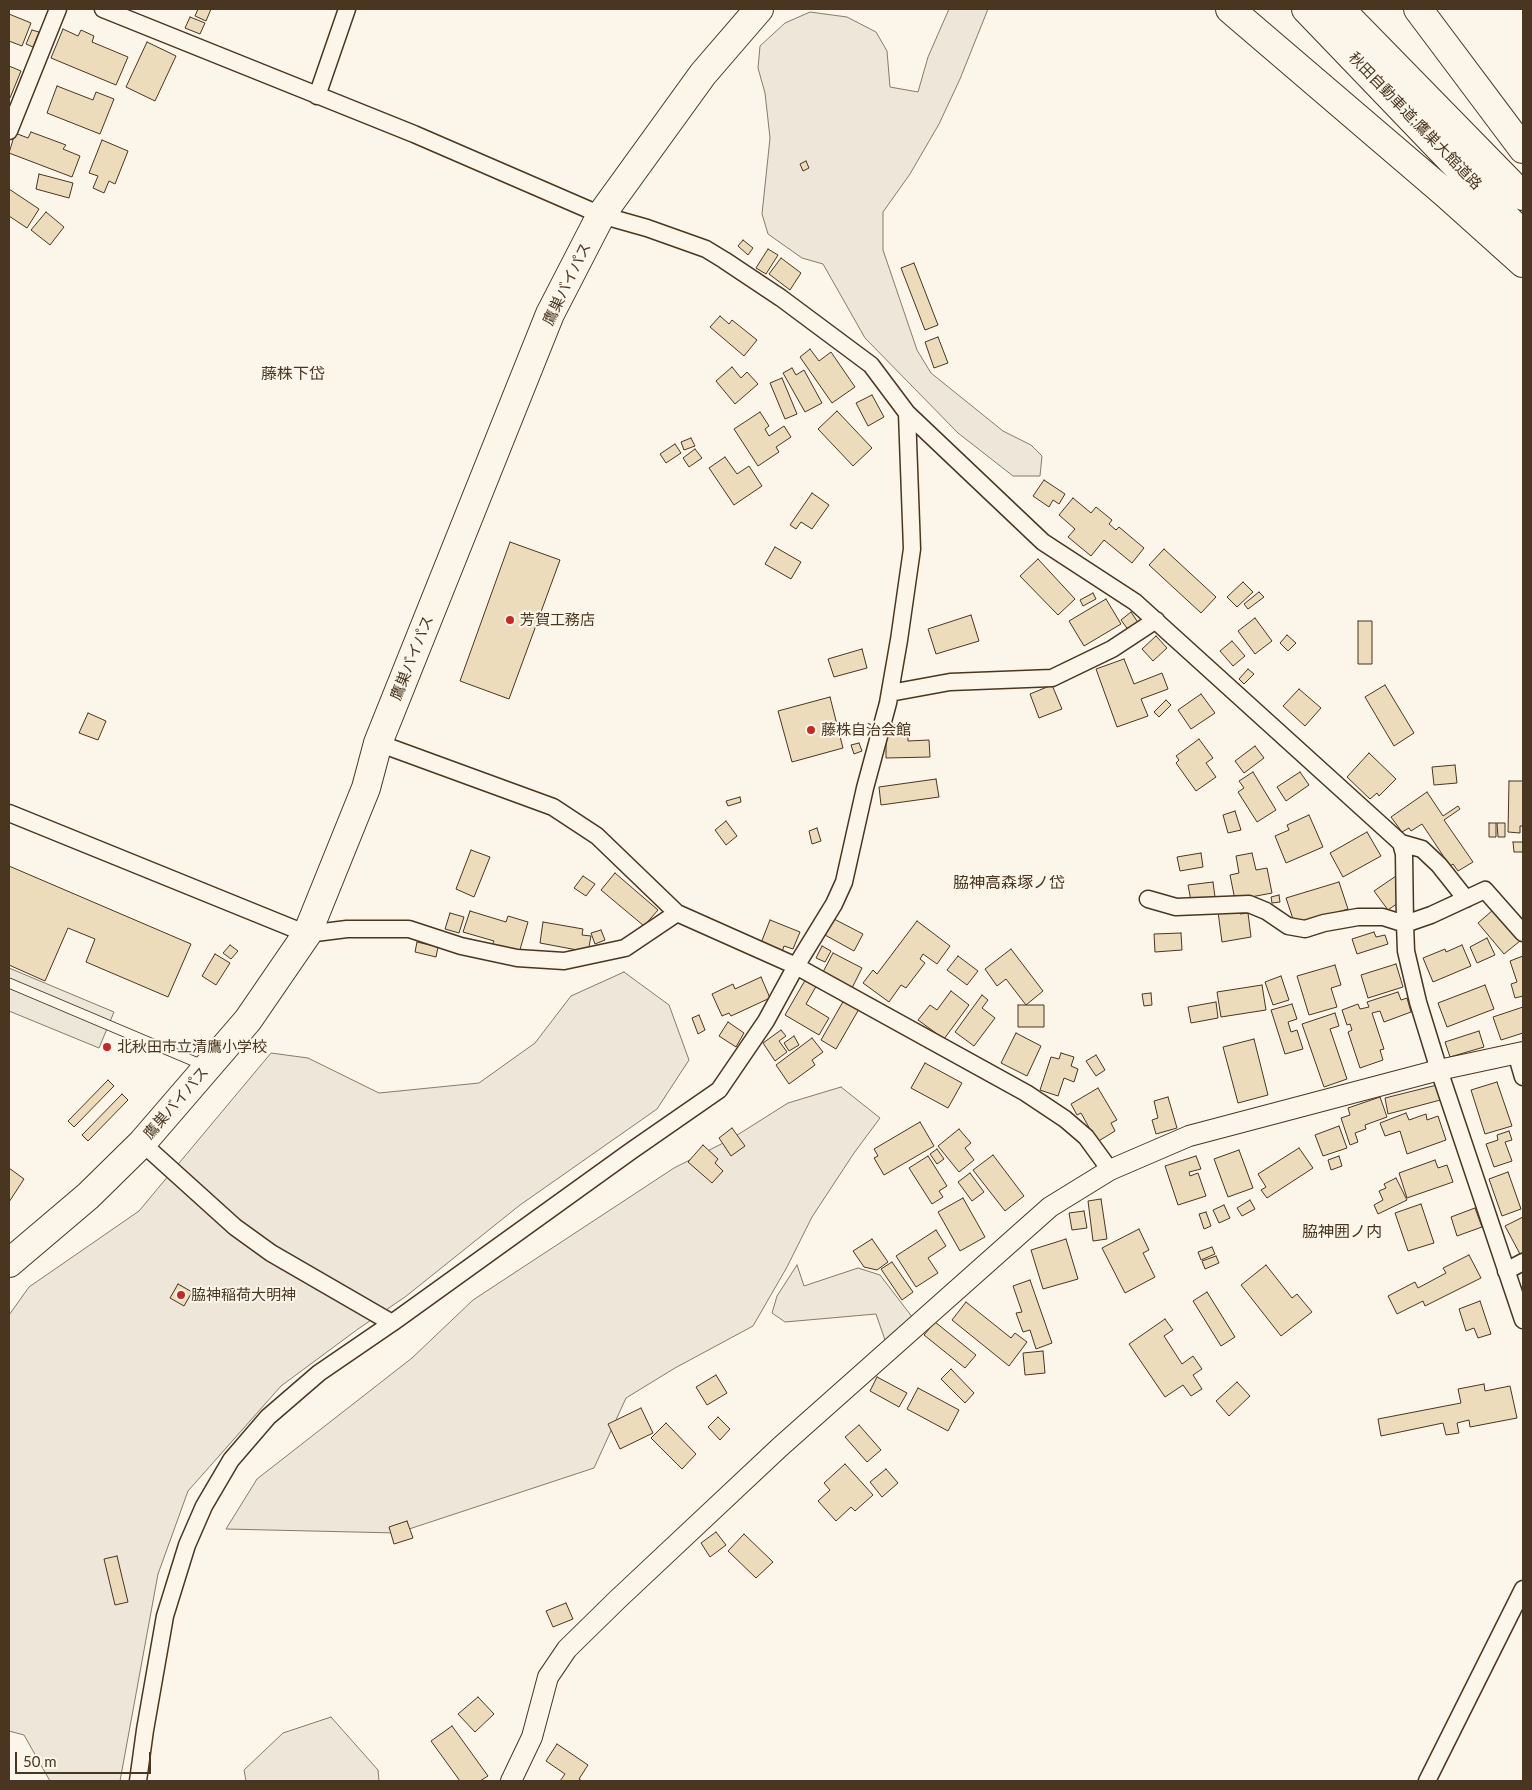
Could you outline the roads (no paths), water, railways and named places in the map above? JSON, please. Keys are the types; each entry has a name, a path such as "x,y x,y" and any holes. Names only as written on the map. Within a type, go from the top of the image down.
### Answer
{"highway":[{"path":"1230,9 1445,193 1523,263"},
{"name":"秋田自動車道;鷹巣大館道路","path":"1306,9 1523,235"},
{"name":"秋田自動車道;鷹巣大館道路","path":"1340,9 1523,196"},
{"path":"1418,9 1523,149"},
{"name":"鷹巣バイパス","path":"9,1263 88,1196 142,1143 248,1020 307,934 366,788 378,743 550,314 602,214 703,74 751,12"}],"street":[{"path":"9,131 58,9"},
{"path":"103,9 448,148 602,214 706,249 736,268 781,298 871,365 907,413 1043,542 1135,602 1401,843 1422,849 1439,865 1466,899"},
{"path":"317,96 348,9"},
{"path":"138,1781 165,1616 187,1545 204,1506 231,1460 268,1417 319,1372 392,1323 719,1090 766,1021 796,966 834,904 844,882 865,788 890,694 912,549 907,413"},
{"path":"890,694 950,682 1052,678 1112,649 1156,620"},
{"path":"378,743 552,807 597,836 678,913 796,966 1026,1094 1065,1119 1086,1137 1110,1170"},
{"path":"9,814 307,934 347,929 409,929 461,946 517,958 564,961 625,948 678,913"},
{"path":"1401,843 1404,854 1406,951 1418,1002 1523,1320"},
{"path":"1148,899 1176,908 1248,904 1266,911 1288,926 1305,929 1324,923 1358,917 1383,917 1405,924 1432,915 1485,890 1523,932"},
{"path":"511,1781 532,1737 548,1677 567,1649 780,1447 1050,1207 1110,1170 1189,1136 1439,1070 1520,1052 1523,1077"},
{"path":"142,1143 235,1228 271,1253 392,1323"},
{"path":"1506,1271 1523,1262"},
{"path":"1427,1781 1523,1589"}],"lane":[{"path":"9,983 208,1067"}],"place":[{"name":"芳賀工務店","path":"510,620"},
{"name":"藤株自治会館","path":"811,730"},
{"name":"北秋田市立清鷹小学校","path":"107,1047"},
{"name":"脇神稲荷大明神","path":"181,1295"}],"district":[{"name":"藤株下岱","path":"293,374"},
{"name":"脇神高森塚ノ岱","path":"1009,883"},
{"name":"脇神囲ノ内","path":"1342,1232"}]}
